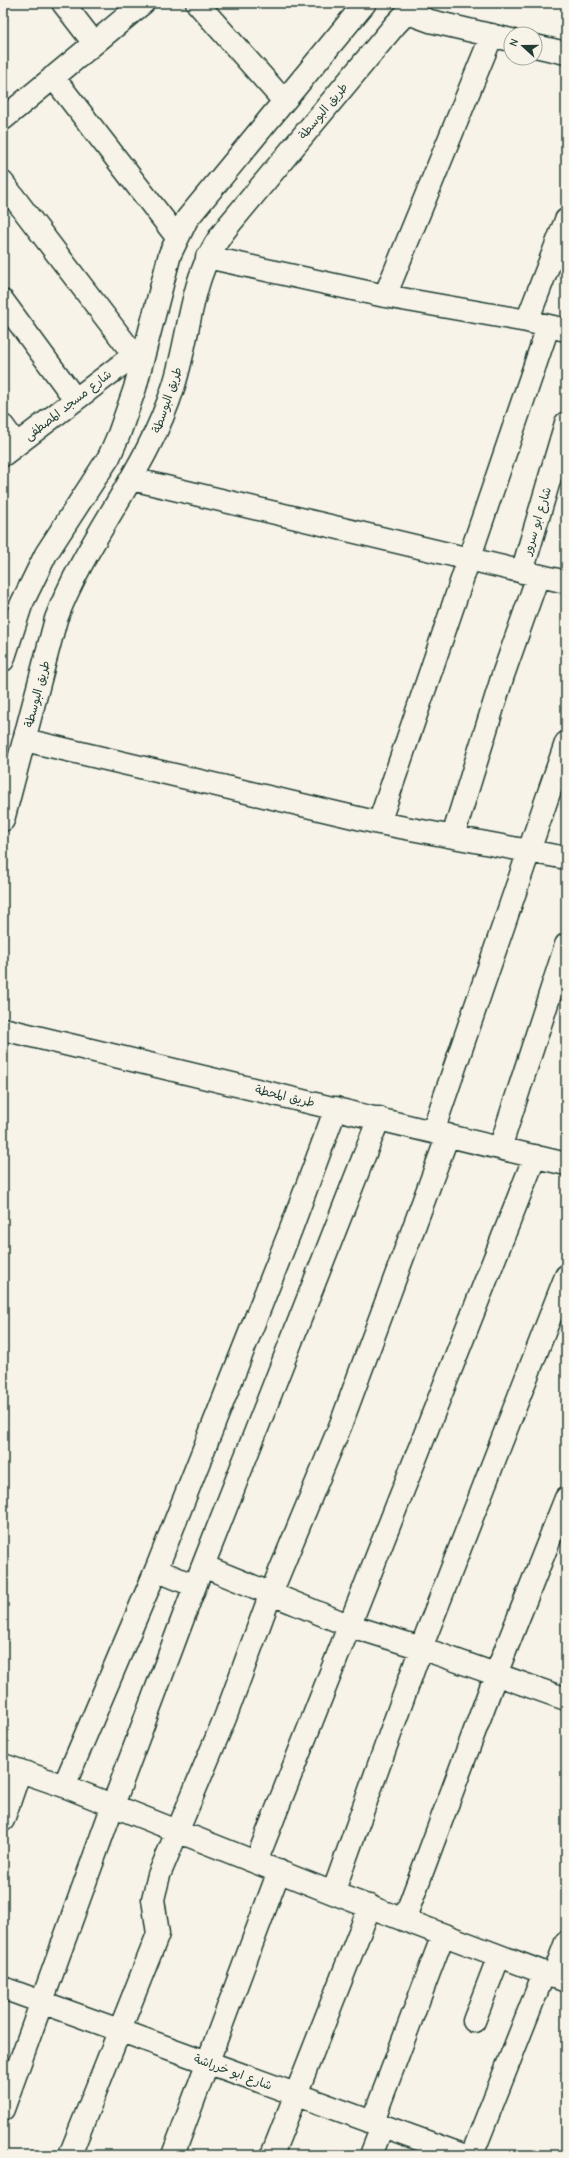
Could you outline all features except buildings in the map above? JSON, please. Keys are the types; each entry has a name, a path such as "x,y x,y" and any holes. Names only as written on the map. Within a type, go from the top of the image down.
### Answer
{"street":[{"path":"63,3 94,43"},
{"path":"3,119 142,3"},
{"path":"197,3 284,101"},
{"path":"3,660 21,605 43,560 114,445 128,412 137,359 177,236 187,219 366,3"},
{"path":"384,296 501,38 430,21 412,8"},
{"name":"طريق البوسطة","path":"3,820 56,619 65,594 132,479 163,417 175,384 199,279 207,257 216,240 395,25 412,8"},
{"path":"543,48 566,53"},
{"path":"53,77 177,236"},
{"path":"3,182 137,359"},
{"path":"526,321 566,220"},
{"path":"207,257 384,296 526,321 557,328 468,560 379,823"},
{"path":"3,301 75,399"},
{"name":"شارع مسجد المصطفى","path":"10,450 75,399 137,359"},
{"name":"شارع ابو سرور","path":"453,836 503,675 530,574 566,424"},
{"path":"3,426 10,450"},
{"path":"132,479 468,560 566,582"},
{"path":"25,740 379,823 566,858"},
{"path":"70,2155 158,1934 153,1908 154,1890 177,1831 225,1718 272,1593 341,1424 440,1133 528,852 566,743"},
{"path":"500,1148 566,945"},
{"name":"طريق المحطة","path":"3,1029 500,1148 565,1161"},
{"path":"64,1786 156,1570 291,1229 336,1108"},
{"path":"3,2110 113,1805 195,1586 378,1118"},
{"path":"256,1862 348,1625 535,1156"},
{"path":"333,1893 421,1648 566,1276"},
{"path":"404,1920 496,1674 566,1498"},
{"path":"203,1566 348,1625 421,1648 566,1699"},
{"path":"156,1570 195,1586"},
{"path":"3,1820 12,1768 64,1786 333,1893 554,1977"},
{"path":"173,2155 279,1871"},
{"path":"272,2155 370,1906"},
{"path":"371,2155 377,2125 443,1935"},
{"path":"472,2155 554,1977 566,1942"},
{"path":"474,2021 499,1956"},
{"name":"شارع ابو خرراشة","path":"3,1988 463,2155"}]}
